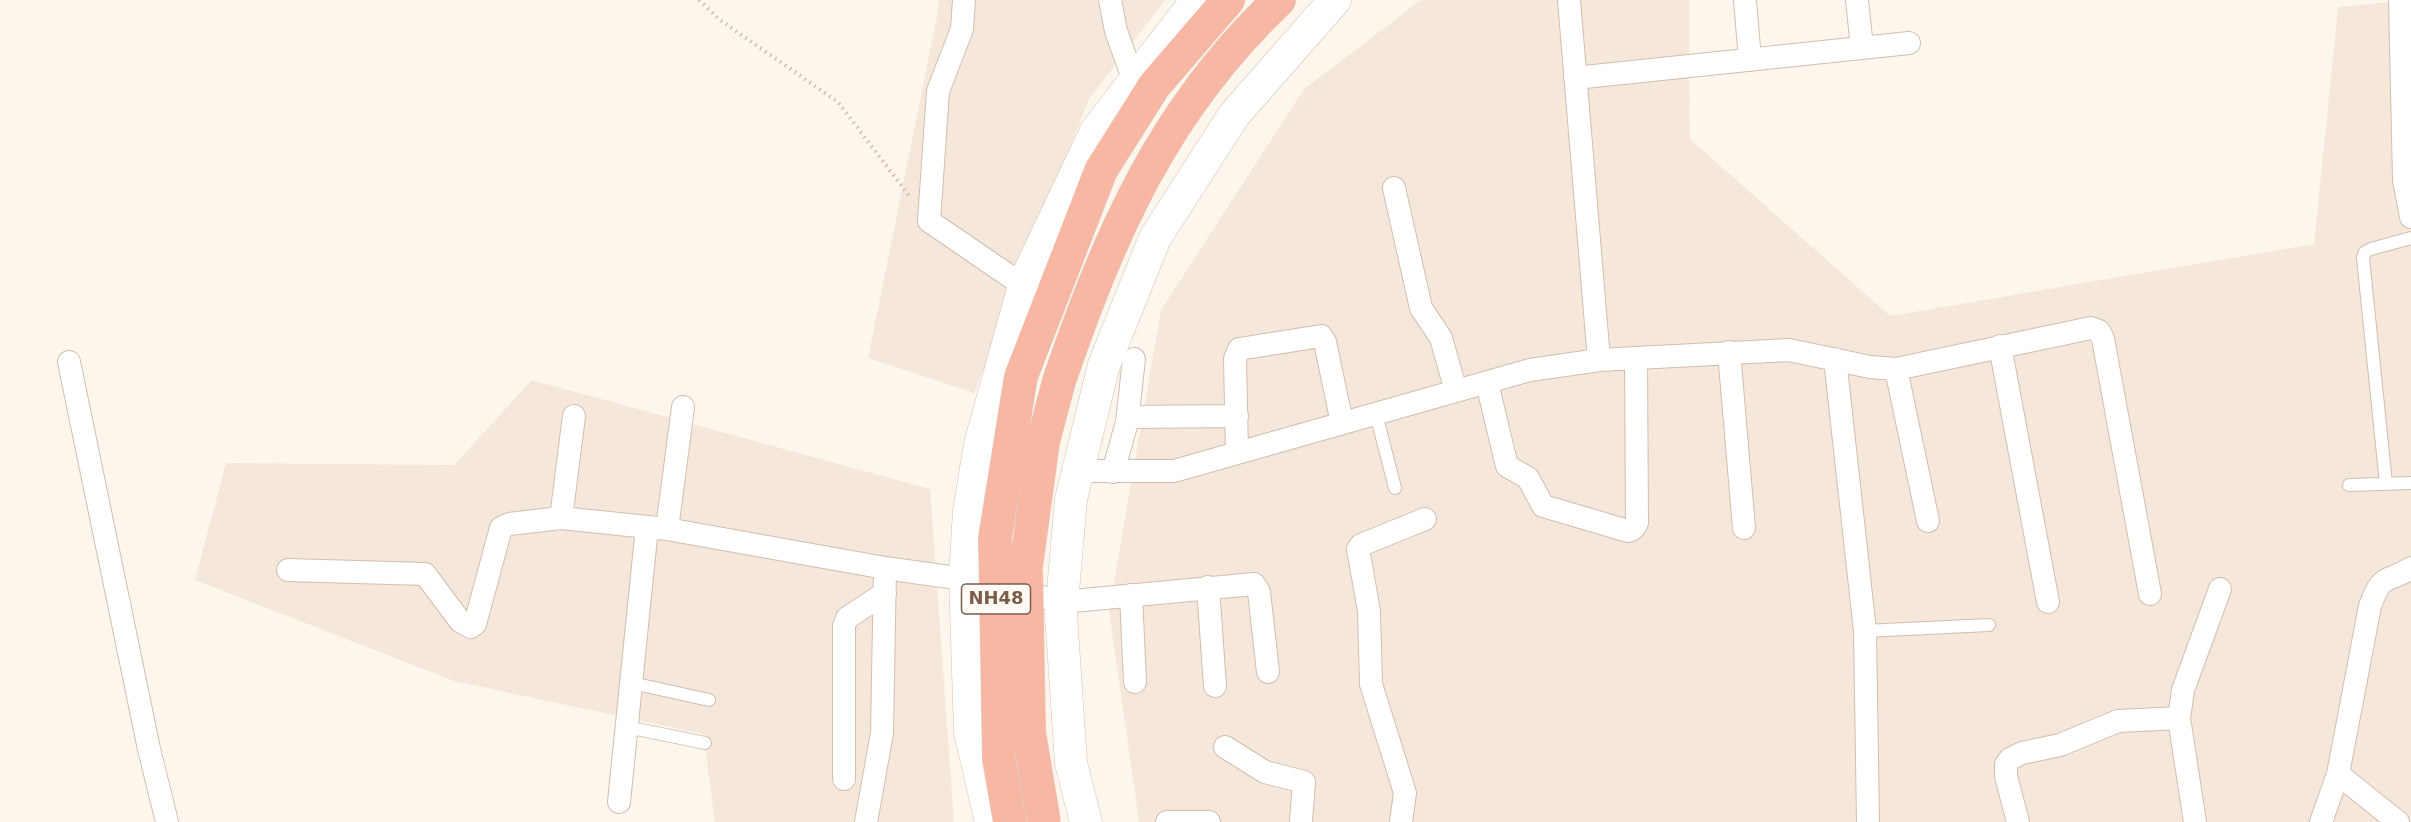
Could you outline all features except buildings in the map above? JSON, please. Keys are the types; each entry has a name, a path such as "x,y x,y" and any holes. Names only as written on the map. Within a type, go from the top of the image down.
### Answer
{"highway":[{"name":"NH48","path":"1010,822 999,759 995,538 1020,376 1101,170 1154,86 1228,0"},
{"name":"NH48","path":"1044,822 1029,732 1026,567 1042,442 1059,381 1089,294 1134,192 1174,123 1249,29 1279,0"}],"street":[{"path":"964,0 962,29 938,91 929,221 1024,286"},
{"path":"1110,0 1116,31 1134,81"},
{"path":"991,822 969,732 965,570 969,511 980,444 1024,286 1096,131 1197,0"},
{"path":"1086,822 1071,763 1063,596 1066,529 1076,471 1104,365 1155,238 1234,115 1335,0"},
{"path":"1569,0 1599,360"},
{"path":"1745,0 1750,60"},
{"path":"1857,0 1862,48"},
{"path":"2400,0 2404,180 2410,210"},
{"path":"1575,78 1908,44"},
{"path":"1394,188 1421,308 1441,338 1456,391"},
{"path":"1076,471 1174,471 1530,370 1599,360 1789,350 1870,367 1896,369 2091,328 2099,331 2103,339 2150,594"},
{"path":"1238,453 1235,360 1239,350 1315,335 1321,336 1325,342 1342,423"},
{"path":"2000,346 2048,602"},
{"path":"1729,352 1744,528"},
{"path":"1487,383 1507,466 1528,478 1543,506 1628,531 1633,529 1637,523 1636,358"},
{"path":"1113,472 1128,417 1134,359"},
{"path":"1835,359 1865,631 1868,821"},
{"path":"69,362 149,750 167,822"},
{"path":"1896,369 1928,521"},
{"path":"619,802 632,683 657,528 683,407"},
{"path":"561,518 574,416"},
{"path":"1128,417 1237,416"},
{"path":"288,570 424,574 460,621 471,627 475,624 501,528 509,524 561,518 657,528 885,568 965,570 1063,596 1131,595 1248,583 1258,587 1268,672"},
{"path":"1401,822 1405,793 1372,690 1369,611 1358,549 1361,545 1425,519"},
{"path":"866,822 882,733 885,568"},
{"path":"2321,822 2338,774 2370,606 2377,587 2389,576 2411,568"},
{"path":"1208,587 1215,686"},
{"path":"2195,822 2178,718 2183,690 2220,589"},
{"path":"844,778 844,626 847,618 885,593"},
{"path":"1131,595 1135,682"},
{"path":"2018,822 2006,776 2006,764 2010,759 2022,753 2060,745 2118,721 2178,718"},
{"path":"1225,747 1265,772 1304,782 1301,822"},
{"path":"2338,774 2398,822"},
{"path":"1167,822 1209,822"}],"lane":[{"path":"2386,484 2363,258 2365,252 2371,249 2411,238"},
{"path":"1376,414 1395,488"},
{"path":"2349,485 2411,483"},
{"path":"1865,631 1989,625"},
{"path":"632,683 710,700"},
{"path":"627,727 705,743"}],"path":[{"path":"699,0 720,20 838,102 929,221"}],"shaded area":[{"path":"938,0 1165,0 1089,99 974,393 868,358 939,6"},
{"path":"1421,0 1689,0 1690,139 1890,316 2314,244 2338,7 2411,0 2411,822 1139,822 1109,611 1161,310 1304,89"},
{"path":"532,380 930,489 954,822 715,822 703,734 454,681 195,580 226,463 454,465"}]}
